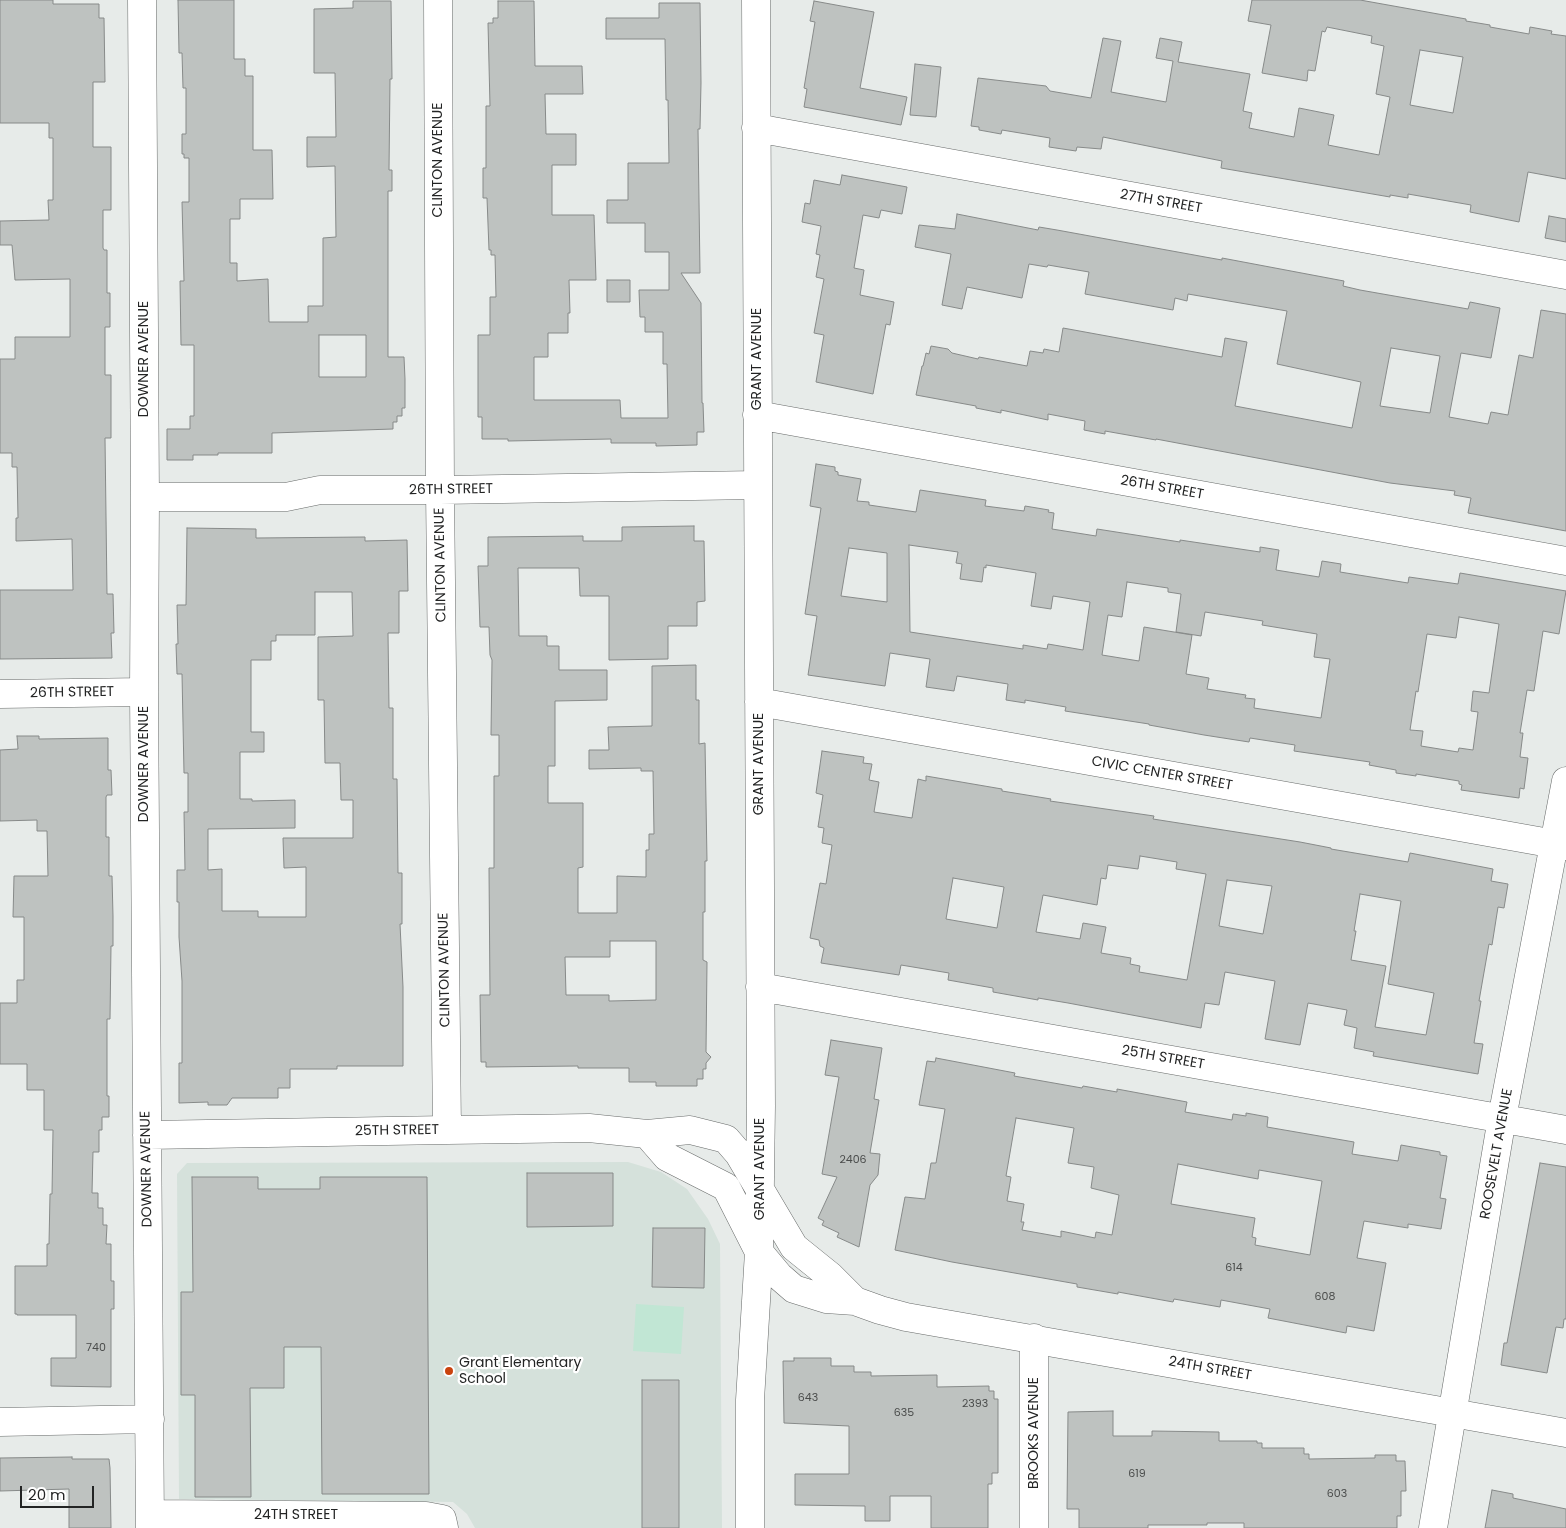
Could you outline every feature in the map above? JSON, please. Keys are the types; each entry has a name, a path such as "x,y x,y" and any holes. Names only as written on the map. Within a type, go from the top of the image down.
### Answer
{"street":[{"name":"DOWNER AVENUE","path":"142,0 145,496 144,692 150,1521"},
{"name":"CLINTON AVENUE","path":"438,0 446,1130"},
{"name":"GRANT AVENUE","path":"750,1528 750,1400 760,1252 756,0"},
{"name":"27TH STREET","path":"756,128 1566,275"},
{"name":"26TH STREET","path":"757,415 1566,561"},
{"name":"26TH STREET","path":"145,496 286,496 320,490 758,485"},
{"name":"26TH STREET","path":"0,694 144,692"},
{"name":"CIVIC CENTER STREET","path":"759,702 1560,845"},
{"name":"ROOSEVELT AVENUE","path":"1433,1528 1502,1118 1560,845 1566,780"},
{"name":"25TH STREET","path":"760,987 1566,1130"},
{"name":"25TH STREET","path":"147,1136 589,1128 647,1134 690,1130 726,1139 739,1154 760,1188"},
{"path":"647,1134 667,1156 726,1187 760,1252"},
{"name":"24TH STREET","path":"760,1188 794,1247 830,1276 855,1301"},
{"name":"24TH STREET","path":"760,1252 779,1276 794,1289 826,1299 855,1301 906,1317 1566,1433"},
{"name":"BROOKS AVENUE","path":"1034,1338 1034,1528"},
{"path":"0,1422 150,1419"},
{"name":"24TH STREET","path":"150,1521 426,1516 443,1524"}],"shaded area":[{"name":"Grant Elementary School","path":"628,1162 661,1172 687,1189 708,1219 720,1244 722,1528 475,1528 467,1514 453,1502 179,1499 177,1174 187,1163"}],"green space":[{"path":"636,1304 684,1307 681,1354 633,1351"}],"building":[{"path":"0,0 53,0 53,4 99,4 99,18 104,18 105,82 93,82 93,147 111,147 111,210 103,210 103,248 107,250 107,293 110,293 110,327 105,327 105,375 111,375 111,438 105,438 107,594 113,594 114,633 111,633 112,658 0,659 0,590 73,590 72,539 16,541 16,518 18,518 17,467 12,467 12,453 0,453 0,359 15,359 15,337 70,337 70,279 15,280 12,245 0,245 0,221 49,220 48,200 53,200 53,138 49,138 49,123 0,123"},
{"path":"178,0 234,0 234,59 245,59 245,76 253,76 253,150 272,150 273,199 240,199 240,219 230,219 230,263 237,263 237,281 268,279 269,322 308,322 308,306 323,306 323,238 336,237 335,166 307,167 307,137 336,137 335,73 314,73 314,9 353,8 353,1 391,1 392,79 390,79 389,170 392,170 392,191 388,191 388,357 404,357 405,379 405,408 402,408 402,416 397,416 397,422 393,422 393,429 272,433 272,453 218,453 218,455 193,455 193,460 167,460 167,429 190,429 190,416 194,416 194,345 181,345 180,281 184,281 182,202 189,202 189,158 184,158 184,154 182,154 182,134 186,134 186,88 183,88 182,53 179,53","holes":["319,335 366,335 366,377 319,377"]},
{"path":"1252,0 1360,0 1466,19 1466,21 1490,25 1490,27 1529,34 1530,27 1552,31 1551,34 1566,36 1566,179 1528,172 1519,222 1470,212 1471,205 1408,194 1408,198 1390,195 1390,197 1221,168 1222,161 1103,137 1101,149 1077,147 1076,151 1049,147 1050,138 1002,130 1001,134 979,130 979,127 971,126 978,78 1046,86 1050,91 1091,98 1103,38 1121,41 1111,92 1166,102 1173,61 1156,58 1160,38 1182,42 1178,62 1250,74 1243,111 1252,113 1249,128 1294,137 1299,108 1334,115 1328,145 1379,155 1390,97 1376,94 1384,46 1371,43 1372,36 1327,27 1325,32 1322,31 1315,71 1308,70 1307,81 1262,73 1271,25 1248,21","holes":["1420,50 1463,57 1453,113 1410,105"]},
{"path":"498,1 534,1 535,66 582,66 583,94 545,94 546,134 576,134 576,165 552,165 552,215 594,215 596,280 569,280 570,313 568,313 568,333 548,333 548,357 534,357 534,400 620,400 621,418 668,418 667,364 663,364 663,332 645,332 645,317 640,317 639,290 669,290 669,252 645,252 645,223 607,223 607,200 628,200 628,163 669,163 668,100 666,100 665,39 606,39 606,18 659,18 659,3 700,3 701,83 700,129 698,129 700,273 681,273 701,303 704,432 697,432 697,445 656,446 656,443 611,443 611,439 508,441 508,439 482,439 482,417 478,417 478,335 490,335 490,297 496,297 495,255 491,255 491,250 489,250 487,198 483,198 483,168 486,168 486,106 490,106 488,23 493,23 493,18 498,18"},
{"path":"814,1 874,12 860,88 907,97 901,125 804,107 807,89 804,88 815,22 810,21"},
{"path":"915,64 941,67 936,117 910,115"},
{"path":"842,175 907,187 902,214 881,210 879,218 863,215 854,268 864,270 860,295 894,302 890,325 886,324 873,394 816,382 824,335 814,333 824,279 816,277 820,255 816,254 821,226 802,222 805,203 810,204 814,180 840,185"},
{"path":"957,214 1038,230 1039,227 1222,260 1222,258 1344,281 1343,286 1360,290 1468,309 1470,302 1500,308 1491,358 1461,353 1449,417 1488,424 1491,412 1508,415 1519,355 1533,358 1541,310 1566,314 1566,531 1468,513 1471,498 1454,495 1455,491 1390,483 1156,439 1105,431 1105,434 1084,430 1085,421 1048,414 1048,420 1001,410 1001,413 976,408 976,406 916,395 922,366 926,353 929,354 931,346 948,349 952,353 978,359 979,357 1027,366 1030,351 1043,353 1044,349 1059,352 1063,328 1222,357 1225,338 1247,342 1235,406 1352,428 1361,382 1277,364 1287,311 1188,294 1187,301 1175,298 1173,310 1085,294 1089,272 1048,265 1047,267 1029,264 1022,298 967,287 962,309 942,305 951,254 915,247 919,225 955,229","holes":["1391,348 1440,356 1430,413 1380,406"]},
{"path":"1549,216 1566,219 1566,242 1545,238"},
{"path":"607,280 630,280 630,302 607,302"},
{"path":"816,464 835,467 838,475 861,479 857,501 869,502 869,505 916,512 920,490 986,500 985,506 1024,511 1025,506 1049,510 1048,512 1054,513 1052,529 1096,536 1097,529 1260,552 1260,547 1279,550 1276,570 1319,577 1322,561 1341,564 1340,572 1408,583 1409,577 1458,584 1460,573 1566,591 1559,634 1543,631 1534,691 1527,690 1520,733 1523,733 1520,757 1528,758 1524,789 1520,788 1519,798 1461,790 1462,785 1459,784 1459,781 1416,774 1416,776 1396,773 1396,770 1369,765 1370,762 1294,751 1295,745 1250,738 1249,742 1204,735 1065,711 1066,707 1025,700 1025,703 1006,700 1008,684 957,676 954,691 926,687 930,659 890,653 885,686 808,675 817,616 805,614 821,508 810,506","holes":["909,545 958,552 956,563 962,564 960,579 982,582 986,565 1036,573 1031,606 1051,609 1053,596 1090,602 1083,650 1048,644 1047,649 1023,645 1023,649 910,632","849,548 887,553 887,602 841,596","1127,582 1168,588 1168,592 1181,594 1176,632 1201,636 1205,612 1263,621 1262,625 1317,634 1314,657 1330,659 1321,718 1254,708 1255,699 1245,698 1246,695 1207,689 1209,678 1186,674 1192,635 1144,627 1139,661 1102,655 1108,615 1122,617","1459,617 1499,624 1489,693 1473,691 1471,711 1478,712 1473,750 1459,748 1458,752 1421,746 1423,731 1410,730 1427,634 1456,638"]},
{"path":"694,526 694,541 704,541 705,601 697,602 697,626 668,626 668,659 609,660 609,596 580,596 579,568 518,568 519,636 547,636 547,646 559,646 559,670 607,670 607,700 555,701 555,766 548,766 548,803 583,803 583,867 578,868 578,913 617,913 617,876 646,877 646,850 649,850 649,834 654,834 653,771 641,771 641,768 589,769 589,750 609,750 608,727 652,726 652,666 696,665 696,700 699,700 699,744 705,743 707,861 705,861 703,960 707,962 706,1052 711,1057 706,1063 706,1069 703,1069 703,1079 697,1079 697,1086 656,1086 656,1082 629,1082 629,1068 578,1068 578,1066 486,1067 486,1062 481,1062 480,995 490,995 489,868 494,868 494,776 499,776 499,735 491,735 492,660 490,655 489,627 480,627 478,566 488,566 488,537 583,536 583,541 622,541 622,527","holes":["610,941 656,941 656,1000 609,1001 609,995 566,995 565,957 610,957"]},
{"path":"187,528 256,529 256,538 365,537 365,541 407,540 408,591 399,591 399,633 388,633 389,708 393,708 393,779 397,779 398,873 402,873 402,924 400,924 403,987 403,1066 337,1066 337,1069 290,1069 290,1088 278,1088 278,1098 232,1098 227,1105 208,1105 208,1102 179,1103 179,1063 182,1063 182,981 177,870 185,870 184,812 188,812 188,773 184,773 182,674 177,674 176,644 178,644 177,605 186,605","holes":["315,592 352,592 353,636 318,637 318,700 324,700 325,763 340,763 341,800 353,800 353,838 283,838 284,868 306,867 306,917 258,917 258,911 222,911 222,869 208,870 208,829 295,828 295,800 252,801 252,799 240,799 240,752 264,752 264,732 251,732 251,660 271,660 271,641 276,641 276,635 315,635"]},
{"path":"17,736 39,736 39,739 108,738 108,770 111,770 112,795 107,795 106,797 106,837 109,837 109,876 112,876 113,916 110,1019 107,1019 107,1096 109,1096 109,1117 102,1117 102,1130 99,1130 99,1152 93,1152 92,1193 98,1193 98,1208 103,1208 103,1225 107,1225 106,1244 111,1244 111,1281 114,1281 114,1309 111,1309 111,1387 51,1386 51,1358 76,1358 76,1315 15,1314 15,1266 47,1266 50,1194 52,1194 53,1130 44,1130 44,1090 27,1090 27,1064 0,1064 0,1003 17,1003 17,980 24,980 24,917 13,917 14,876 48,876 47,831 37,831 37,820 0,821 0,750 18,749"},
{"path":"822,751 864,757 863,763 872,764 869,780 879,782 874,812 912,818 918,779 926,781 926,776 1002,789 1002,791 1051,799 1050,801 1154,816 1153,819 1300,842 1408,862 1410,853 1493,869 1491,881 1508,884 1504,908 1498,907 1492,945 1489,944 1479,1001 1481,1001 1474,1043 1483,1044 1478,1074 1373,1056 1374,1052 1354,1048 1357,1028 1344,1025 1347,1010 1308,1003 1300,1045 1265,1039 1275,981 1225,972 1219,1005 1205,1003 1201,1028 1068,1003 993,992 993,988 948,980 949,973 901,965 899,975 821,963 824,948 820,946 819,940 810,938 820,883 826,884 832,845 822,843 824,828 818,827 823,795 816,793","holes":["1140,856 1177,862 1176,869 1206,874 1187,980 1139,972 1140,966 1130,964 1131,958 1101,953 1106,927 1083,923 1080,939 1036,932 1043,895 1097,905 1101,878 1106,879 1108,865 1138,869","953,878 1004,887 997,928 946,919","1227,880 1272,886 1263,934 1219,926","1360,894 1401,901 1388,984 1434,993 1426,1035 1375,1027 1386,966 1351,960 1356,931 1354,931"]},
{"path":"831,1040 882,1048 874,1099 879,1100 870,1153 880,1154 878,1175 870,1185 859,1247 837,1237 839,1233 822,1225 824,1221 818,1218 837,1177 822,1174 839,1077 825,1075"},
{"path":"936,1058 1015,1073 1014,1076 1082,1088 1083,1086 1117,1092 1117,1089 1187,1102 1185,1112 1232,1120 1233,1114 1246,1116 1246,1113 1268,1117 1267,1127 1354,1142 1352,1154 1398,1161 1401,1145 1440,1152 1440,1155 1447,1156 1440,1198 1446,1199 1441,1229 1408,1224 1408,1228 1364,1221 1357,1258 1386,1263 1374,1331 1347,1326 1346,1333 1268,1318 1270,1309 1221,1300 1220,1307 1174,1299 1173,1302 1118,1292 1118,1294 1077,1287 1077,1284 895,1250 905,1197 925,1199 931,1163 936,1163 945,1109 919,1105 927,1061 935,1062","holes":["1016,1118 1074,1128 1068,1163 1094,1167 1091,1188 1119,1195 1112,1235 1096,1232 1095,1238 1061,1231 1061,1237 1022,1230 1024,1222 1021,1222 1024,1204 1007,1201 1011,1177 1006,1176","1178,1164 1258,1179 1259,1170 1322,1181 1310,1255 1255,1245 1256,1238 1252,1237 1255,1218 1171,1204"]},
{"path":"1540,1163 1566,1167 1566,1319 1564,1319 1563,1328 1556,1327 1547,1373 1501,1365 1504,1343 1507,1343"},
{"path":"527,1173 613,1173 613,1226 527,1227"},
{"path":"192,1177 258,1177 258,1189 320,1189 320,1177 427,1177 429,1494 322,1494 321,1347 284,1347 284,1388 250,1388 251,1497 195,1497 195,1395 181,1395 181,1292 193,1292"},
{"path":"653,1228 705,1228 704,1288 652,1287"},
{"path":"794,1358 831,1358 831,1366 854,1366 854,1372 871,1372 871,1376 937,1375 937,1387 989,1386 989,1391 994,1391 994,1399 998,1399 998,1473 992,1473 992,1484 988,1484 988,1528 931,1528 931,1496 890,1496 890,1521 865,1521 865,1506 795,1505 795,1474 849,1474 849,1426 784,1423 783,1361 794,1361"},
{"path":"642,1380 679,1380 679,1528 642,1528"},
{"path":"1113,1411 1113,1436 1152,1436 1152,1431 1219,1432 1219,1441 1257,1441 1257,1443 1262,1443 1262,1448 1304,1448 1304,1454 1309,1454 1309,1459 1375,1458 1375,1455 1396,1455 1396,1461 1405,1461 1406,1491 1401,1491 1401,1516 1397,1516 1397,1528 1244,1528 1244,1523 1207,1523 1207,1525 1148,1525 1148,1528 1079,1528 1079,1509 1067,1509 1068,1412"},
{"path":"72,1457 72,1459 109,1459 111,1528 69,1528 69,1489 0,1491 0,1458"},
{"path":"1492,1490 1513,1494 1513,1498 1566,1509 1566,1528 1485,1528"}],"place":[{"name":"Grant Elementary School","path":"449,1371"}]}
